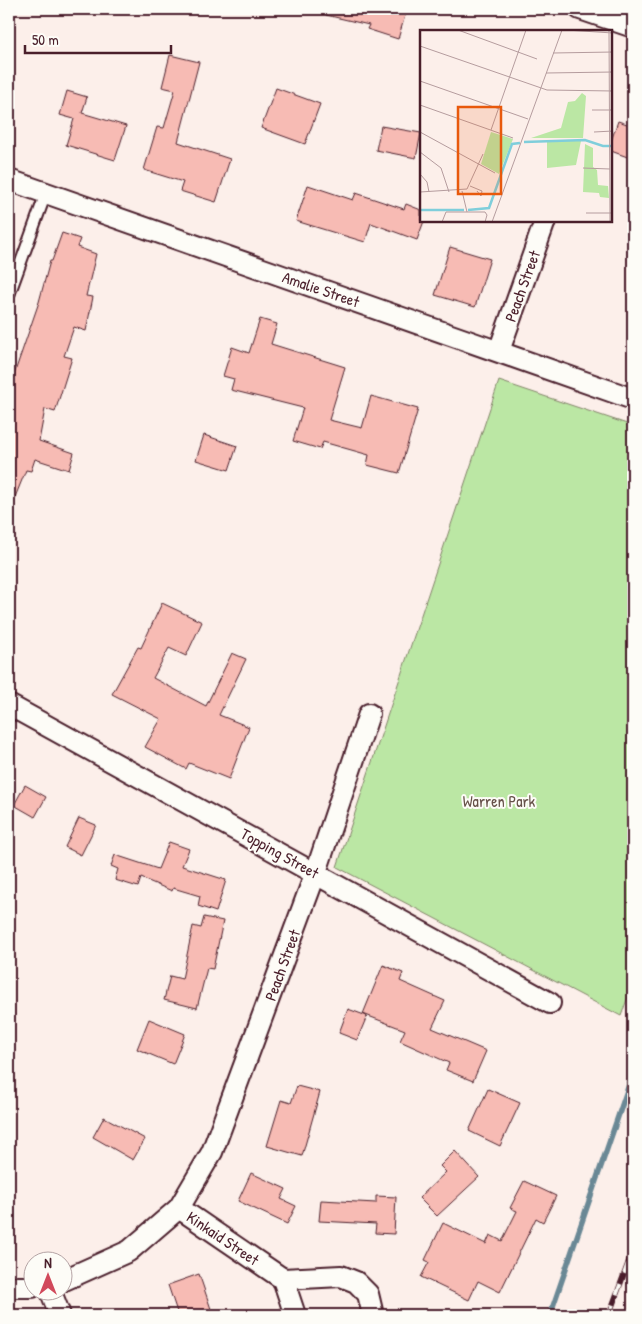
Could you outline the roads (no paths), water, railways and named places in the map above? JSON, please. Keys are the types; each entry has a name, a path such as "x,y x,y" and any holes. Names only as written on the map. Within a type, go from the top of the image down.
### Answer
{"street":[{"path":"580,9 620,24"},
{"name":"Amalie Street","path":"9,180 633,398"},
{"name":"Peach Street","path":"499,351 545,222"},
{"name":"Topping Street","path":"9,704 550,1003"},
{"name":"Peach Street","path":"179,1208 212,1152 228,1113 316,872 368,714"},
{"name":"Kinkaid Street","path":"72,1277 129,1251 179,1208 284,1279"},
{"path":"295,1315 284,1279 341,1276 356,1282 368,1294 372,1315"},
{"path":"9,1287 22,1287"},
{"path":"55,1302 60,1315"}],"lane":[{"path":"9,296 46,193"}],"waterway":[{"path":"550,1315 633,1073"}],"railway":[{"path":"609,1315 633,1250"}],"park label":[{"name":"Warren Park","path":"499,801"}]}
